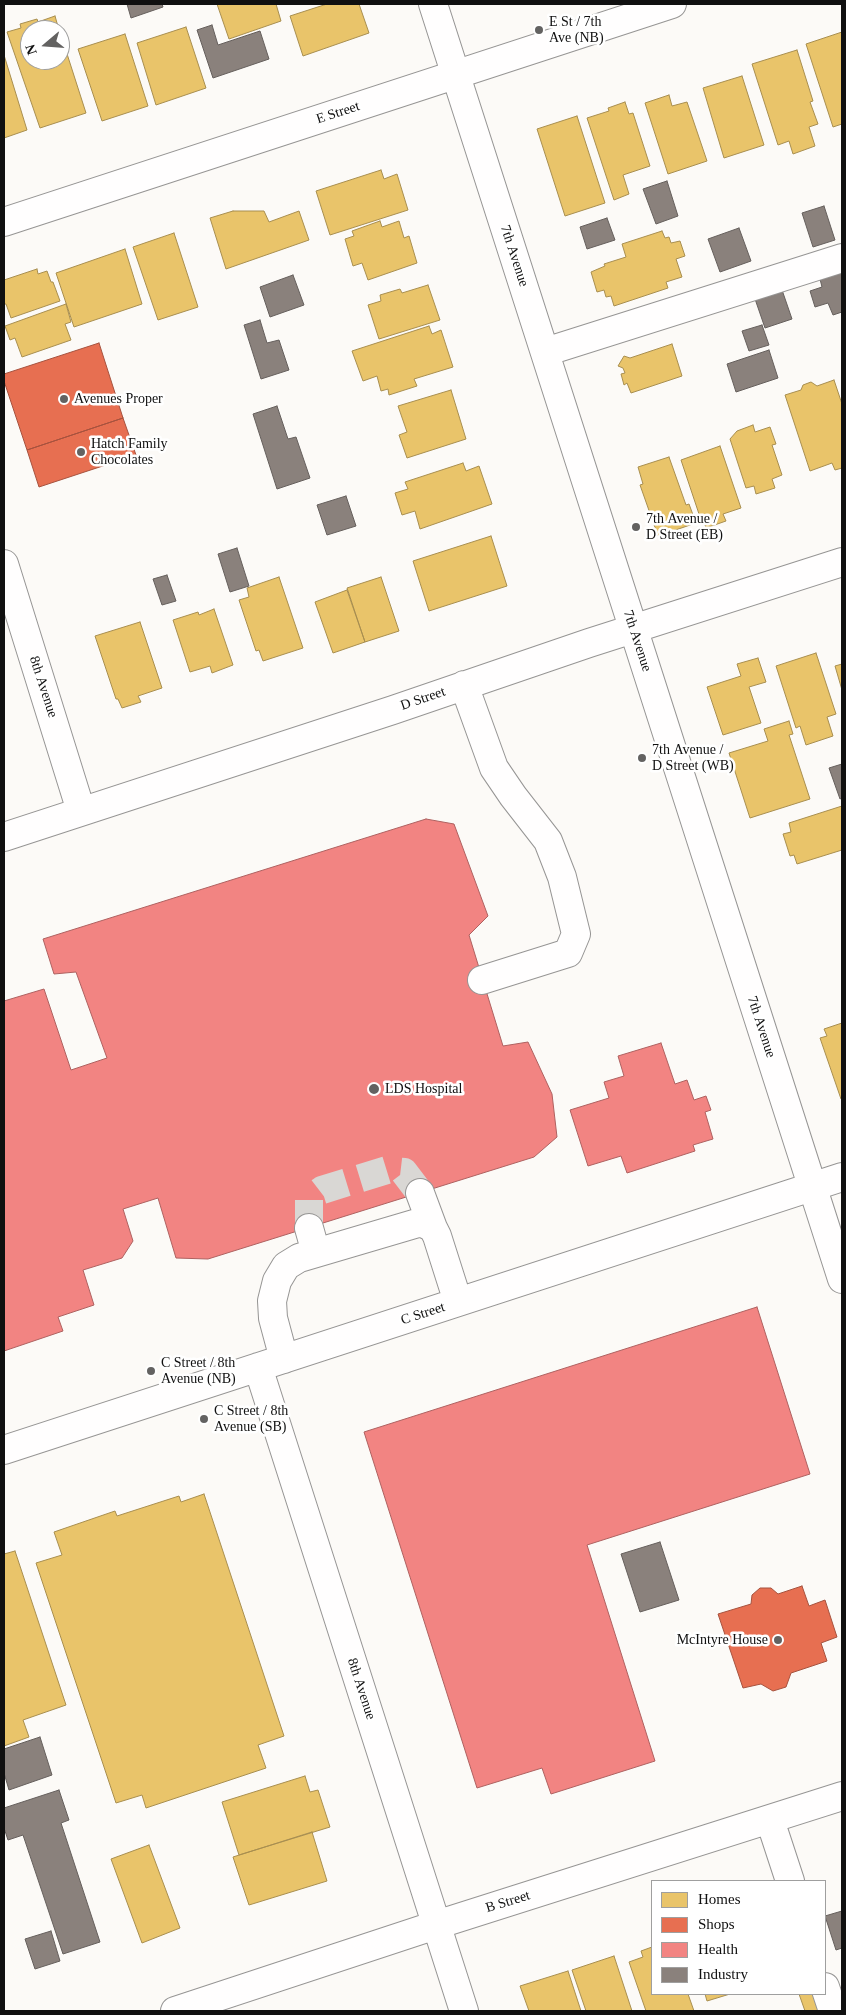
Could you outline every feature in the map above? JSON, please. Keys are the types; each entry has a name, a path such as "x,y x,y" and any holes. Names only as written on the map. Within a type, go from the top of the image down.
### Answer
{"street":[{"name":"7th Avenue","path":"433,4 842,1279"},
{"name":"E Street","path":"4,222 672,4"},
{"path":"545,352 842,258"},
{"name":"D Street","path":"4,837 842,562"},
{"name":"8th Avenue","path":"4,564 81,811"},
{"path":"464,685 494,768 548,841 562,877 576,934 568,953 482,980"},
{"name":"C Street","path":"4,1450 842,1177"},
{"path":"420,1193 458,1302"},
{"path":"284,1359 272,1301 277,1281 286,1266 300,1258 312,1240 421,1222 433,1228"},
{"name":"8th Avenue","path":"258,1367 464,2011"},
{"name":"B Street","path":"175,2011 436,1925 842,1796"},
{"path":"770,1820 790,1880"},
{"path":"826,1990 833,2011"}],"building: Homes":[{"path":"217,4 276,4 281,21 229,39"},
{"path":"327,4 359,4 369,33 303,56 290,16"},
{"path":"55,16 56,20 44,20"},
{"path":"186,27 206,88 156,105 137,43"},
{"path":"20,28 20,70 7,32"},
{"path":"842,32 842,124 833,127 806,44"},
{"path":"125,34 148,106 102,121 78,49"},
{"path":"797,50 813,101 810,102 818,124 809,127 815,146 793,154 789,141 778,145 752,64"},
{"path":"4,55 27,130 4,138"},
{"path":"70,63 86,113 40,128 20,70 70,70"},
{"path":"742,76 764,145 724,158 703,88"},
{"path":"669,95 672,106 687,102 707,161 668,174 645,103"},
{"path":"625,102 629,114 633,113 650,166 623,175 629,194 614,200 587,118 609,111 608,108"},
{"path":"577,116 605,203 565,216 537,129"},
{"path":"381,170 384,179 397,174 408,210 330,235 316,191"},
{"path":"233,211 264,211 269,222 299,211 309,240 226,269 210,218"},
{"path":"380,221 382,227 399,221 404,238 409,236 417,263 368,280 362,263 353,266 345,239 354,236 352,231"},
{"path":"662,231 665,238 669,237 671,243 680,241 685,256 676,259 682,277 666,282 668,288 614,306 611,296 606,297 604,290 597,292 591,272 605,266 604,264 626,257 622,244"},
{"path":"174,233 198,307 158,320 133,247"},
{"path":"125,249 142,304 74,327 56,273"},
{"path":"37,269 38,274 47,271 60,301 11,318 6,304 4,304 4,280"},
{"path":"428,285 440,320 379,339 368,305 381,301 380,295 400,289 402,293"},
{"path":"66,304 71,322 65,324 71,340 22,357 15,338 10,340 5,326"},
{"path":"429,326 432,334 441,330 453,367 414,379 417,386 389,395 388,389 381,391 377,376 363,381 352,351"},
{"path":"672,344 682,376 631,393 627,383 624,385 621,374 625,373 623,368 618,366 624,356 630,358"},
{"path":"834,380 842,404 842,468 835,470 832,463 810,471 785,395 801,390 803,385 811,382 817,386"},
{"path":"451,390 466,439 407,458 399,435 407,432 398,406"},
{"path":"753,425 755,432 770,427 776,444 772,445 782,475 772,479 775,488 756,494 754,486 746,488 730,439 737,431"},
{"path":"720,446 741,508 723,514 726,521 706,528 703,519 701,520 681,460"},
{"path":"669,457 686,505 689,504 696,523 658,536 640,485 643,484 638,467"},
{"path":"463,463 466,471 479,466 492,504 420,529 415,511 402,515 395,493 408,489 405,482"},
{"path":"491,536 507,586 429,611 413,561"},
{"path":"279,577 303,648 263,661 259,650 256,651 239,600 249,597 247,588"},
{"path":"381,577 399,631 365,642 347,588"},
{"path":"347,590 365,642 333,653 315,602"},
{"path":"214,609 233,665 212,673 210,666 190,672 173,620 198,612 199,615"},
{"path":"140,622 162,688 138,696 141,702 122,708 118,699 116,699 95,636"},
{"path":"816,653 836,714 827,717 833,736 806,745 800,726 796,728 776,666"},
{"path":"758,658 766,682 749,687 761,723 723,735 707,687 741,676 737,664"},
{"path":"842,664 842,690 835,666"},
{"path":"789,721 793,734 789,735 810,799 750,818 729,753 768,741 764,729"},
{"path":"842,806 842,850 797,864 794,855 790,856 783,834 791,832 789,823"},
{"path":"842,1023 841,1099 820,1038 827,1036 824,1029"},
{"path":"204,1494 284,1736 258,1745 266,1768 146,1808 142,1795 116,1803 36,1563 62,1555 54,1532 115,1511 117,1516 179,1496 181,1502"},
{"path":"15,1551 66,1705 23,1720 29,1737 4,1746 4,1554"},
{"path":"305,1776 310,1792 318,1790 330,1827 239,1855 222,1802"},
{"path":"312,1832 327,1881 249,1905 233,1857"},
{"path":"149,1845 180,1928 142,1943 111,1859"},
{"path":"651,1947 651,1995 688,1995 694,2011 646,2011 629,1962 643,1957 641,1951"},
{"path":"614,1956 632,2011 586,2011 572,1970"},
{"path":"568,1971 581,2011 529,2011 520,1986"},
{"path":"705,1995 727,1995 707,2001"},
{"path":"799,1995 822,1995 828,2011 805,2011"}],"building: Shops":[{"name":"Avenues Proper","path":"99,343 123,418 27,450 4,381 4,374"},
{"name":"Hatch Family Chocolates","path":"123,418 136,455 39,487 27,450"},
{"name":"McIntyre House","path":"802,1586 809,1606 825,1600 837,1637 821,1643 827,1661 791,1673 786,1687 773,1691 761,1684 743,1688 718,1614 751,1604 752,1595 760,1588 771,1588 778,1594"}],"building: Health":[{"name":"LDS Hospital","path":"426,819 454,824 488,916 469,935 503,1046 528,1042 552,1094 557,1137 534,1157 208,1259 176,1258 158,1198 123,1209 133,1241 122,1258 83,1270 94,1305 58,1317 63,1331 4,1351 4,1001 44,989 71,1070 107,1058 76,972 54,974 43,939"},
{"path":"661,1043 675,1084 687,1080 694,1100 706,1096 711,1110 705,1112 713,1139 693,1145 695,1151 627,1173 621,1156 588,1166 570,1110 609,1098 604,1082 624,1076 618,1056"},
{"path":"757,1307 810,1474 587,1545 655,1761 551,1794 542,1768 477,1788 364,1432"}],"building: Industry":[{"path":"127,4 162,4 163,7 131,18"},
{"path":"212,25 218,45 260,31 269,59 213,78 197,30"},
{"path":"667,181 678,216 656,224 643,189"},
{"path":"824,206 835,240 813,247 802,213"},
{"path":"607,218 615,240 587,249 580,227"},
{"path":"739,228 751,261 720,272 708,239"},
{"path":"842,268 842,312 833,315 828,303 815,307 810,291 822,287 819,275"},
{"path":"293,275 304,305 270,317 260,287"},
{"path":"781,287 792,319 765,328 754,296"},
{"path":"260,320 267,343 279,340 289,370 261,379 244,325"},
{"path":"762,325 769,345 749,351 742,331"},
{"path":"769,350 778,378 736,392 727,364"},
{"path":"277,406 288,439 296,437 310,478 277,489 253,414"},
{"path":"346,496 356,526 327,535 317,505"},
{"path":"237,548 249,586 230,592 218,554"},
{"path":"167,575 176,601 162,605 153,579"},
{"path":"842,764 842,798 840,799 829,768"},
{"path":"660,1542 679,1600 640,1612 621,1554"},
{"path":"40,1737 52,1775 9,1790 4,1773 4,1749"},
{"path":"59,1790 69,1820 61,1823 100,1942 63,1954 23,1835 8,1840 4,1828 4,1808"},
{"path":"842,1911 842,1948 836,1950 826,1916"},
{"path":"51,1931 60,1961 35,1969 25,1939"}],"tunnel":[{"path":"309,1228 309,1200 322,1190 387,1170 404,1172 420,1193"}],"place":[{"name":"E St / 7th Ave (NB)","path":"539,30"},
{"name":"Avenues Proper","path":"64,399"},
{"name":"Hatch Family Chocolates","path":"81,452"},
{"name":"7th Avenue / D Street (EB)","path":"636,527"},
{"name":"7th Avenue / D Street (WB)","path":"642,758"},
{"name":"LDS Hospital","path":"374,1089"},
{"name":"C Street / 8th Avenue (NB)","path":"151,1371"},
{"name":"C Street / 8th Avenue (SB)","path":"204,1419"},
{"name":"McIntyre House","path":"778,1640"}]}
